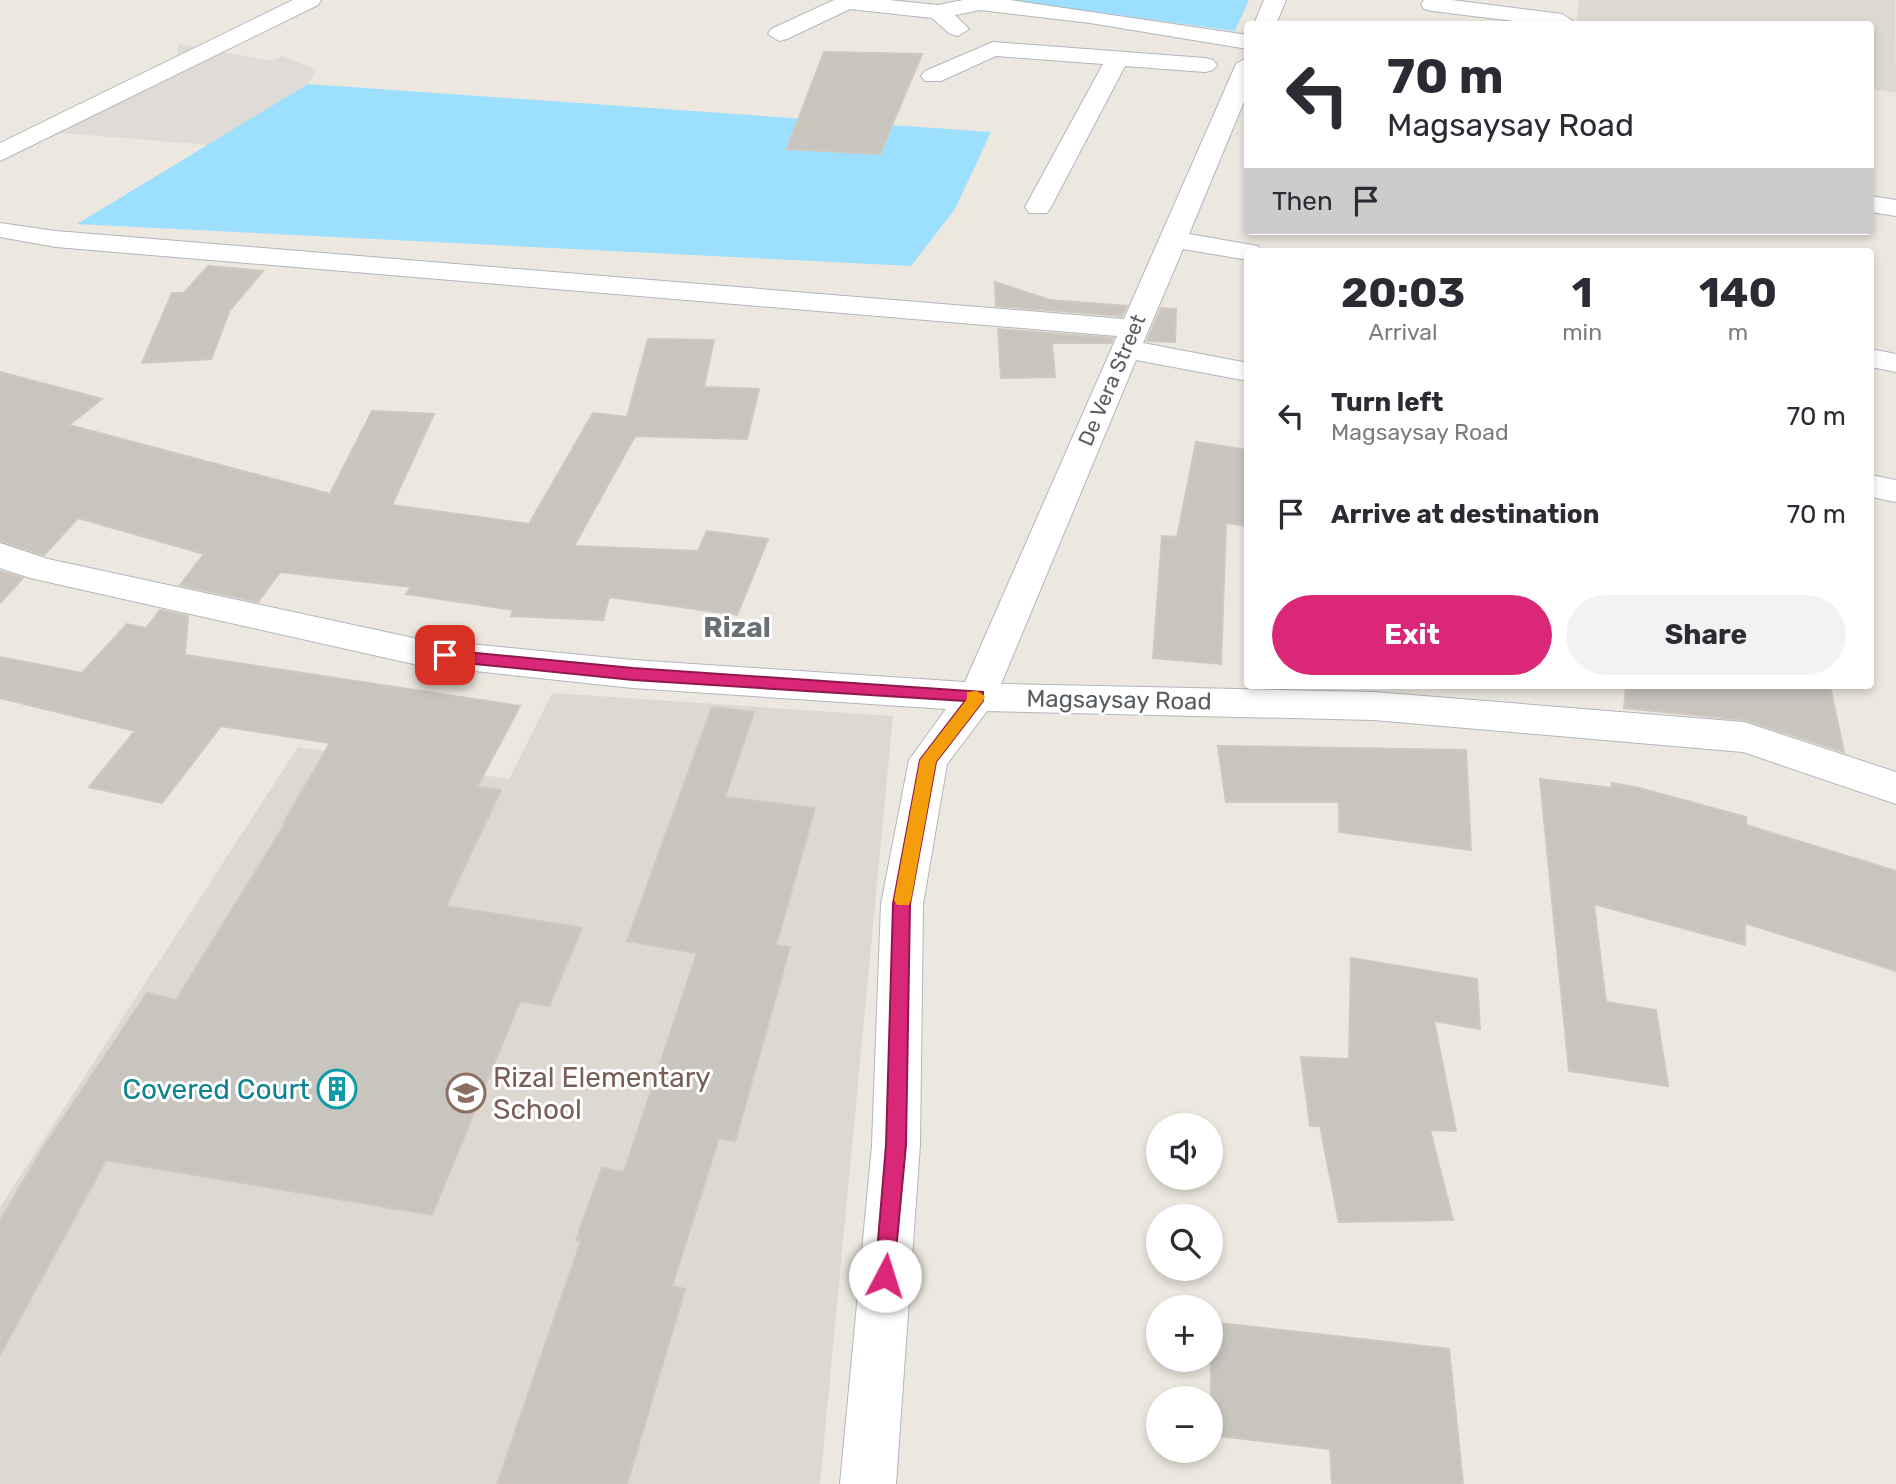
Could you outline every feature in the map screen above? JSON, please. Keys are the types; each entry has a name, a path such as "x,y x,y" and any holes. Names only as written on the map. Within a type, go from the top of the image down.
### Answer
{"street":[{"path":"0,153 310,0"},
{"path":"1266,21 1275,0"},
{"path":"779,34 847,2 938,12 979,3 1102,18 1232,62"},
{"path":"1431,10 1562,21"},
{"path":"938,12 963,34 993,49 1117,60 1232,62"},
{"path":"933,76 993,49"},
{"path":"1038,207 1117,60"},
{"name":"De Vera Street","path":"868,1484 896,1145 902,904 928,760 977,696 1172,239 1239,106 1232,62"},
{"path":"1874,204 1896,208"},
{"path":"4,230 83,242 1130,339 1244,371"},
{"path":"1172,239 1244,251"},
{"path":"1874,359 1896,363"},
{"path":"1874,487 1896,491"},
{"name":"Magsaysay Road","path":"0,555 42,570 418,652 633,674 977,696 1374,706 1744,737 1896,788"}],"shaded area":[{"path":"1579,0 1895,0 1896,93 1874,89 1874,21 1576,21"},
{"path":"178,44 272,61 282,56 317,70 308,84 209,145 51,132 177,66"},
{"name":"Rizal Elementary School","path":"552,693 893,716 820,1484 0,1484 0,1207 298,747 509,779"}],"water":[{"path":"1008,0 1249,0 1235,31"},
{"path":"308,84 991,132 955,209 911,266 77,224"}],"building":[{"path":"824,52 922,54 880,154 787,149"},
{"path":"208,266 263,271 230,310 211,359 142,363 172,293 184,293"},
{"path":"995,282 1050,300 1127,306 1122,316 996,306"},
{"path":"1161,308 1176,309 1175,342 1147,341"},
{"path":"998,329 1113,338 1111,343 1052,343 1055,377 1001,378"},
{"path":"648,339 714,340 704,387 759,389 747,439 635,436 574,546 698,551 707,531 768,539 737,615 609,597 603,620 511,616 513,610 406,594 411,587 280,572 258,602 180,585 204,554 78,518 44,555 0,541 0,372 102,399 69,425 330,494 372,411 434,414 392,505 529,524 593,413 627,417"},
{"path":"1196,442 1244,449 1244,525 1226,523 1221,664 1153,658 1162,536 1177,537"},
{"path":"0,571 23,578 0,603"},
{"path":"160,610 188,616 185,655 520,706 477,787 501,790 446,906 582,928 549,1006 520,1001 432,1215 106,1160 0,1355 0,1221 39,1154 147,993 176,1000 286,822 330,743 221,726 162,803 89,787 135,731 0,698 0,657 82,673 127,624 146,628"},
{"path":"1626,689 1831,689 1844,752 1745,720 1624,708"},
{"path":"712,707 754,712 725,797 815,808 776,945 790,947 735,1141 719,1138 672,1286 685,1289 627,1484 497,1484 581,1241 576,1240 602,1168 624,1172 697,953 627,941"},
{"path":"1218,746 1466,750 1471,850 1339,832 1339,802 1226,802"},
{"path":"1540,779 1612,788 1612,783 1639,788 1746,817 1746,825 1896,871 1896,971 1745,923 1745,945 1594,904 1606,1002 1656,1010 1668,1086 1569,1071"},
{"path":"1351,958 1477,979 1480,1029 1434,1021 1456,1131 1430,1130 1453,1220 1339,1222 1320,1126 1310,1126 1301,1057 1349,1059"},
{"path":"1223,1323 1449,1349 1463,1484 1332,1484 1330,1449 1223,1436 1223,1386 1211,1386 1211,1372 1223,1372"}],"slow traffic":[{"path":"903,900 928,760 977,696 973,696"}],"place":[{"name":"Covered Court","path":"337,1089"},
{"name":"Rizal Elementary School","path":"466,1093"}],"district":[{"name":"Rizal","path":"737,627"}],"route":[{"path":"445,655 633,674 977,696 928,760 902,904 896,1145 885,1276"}]}
